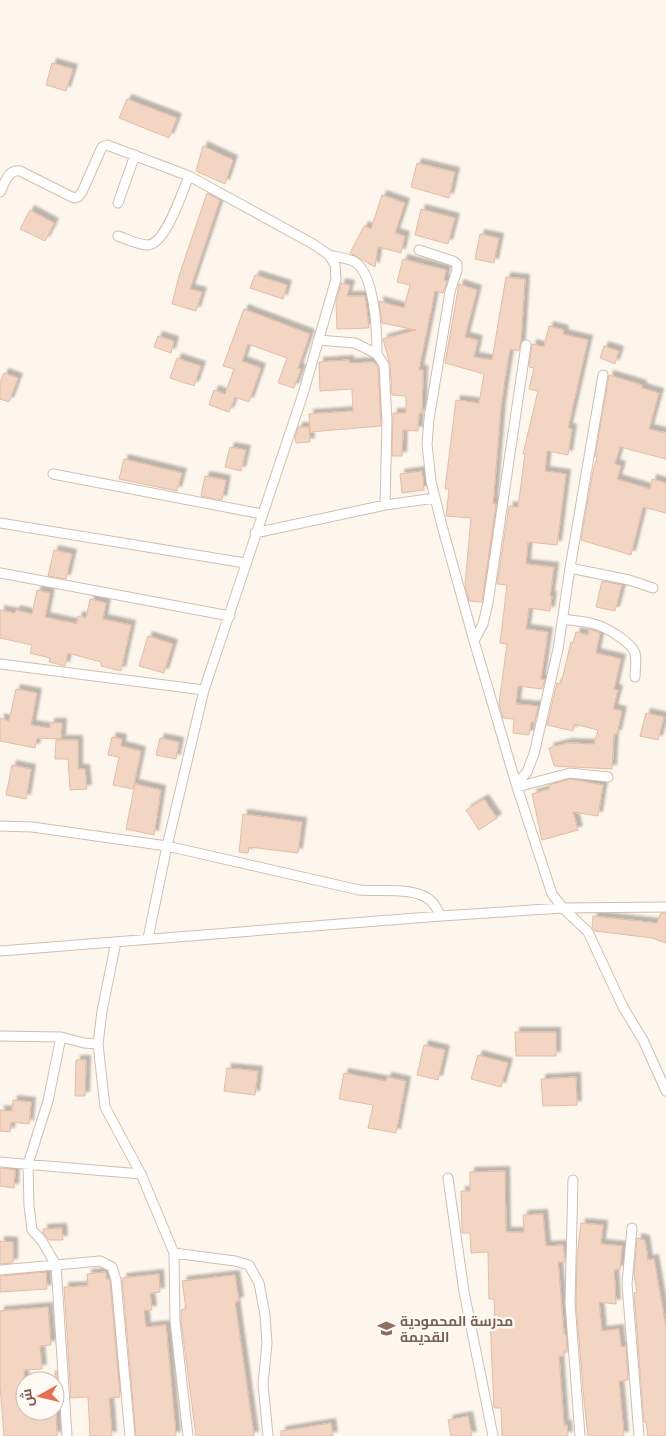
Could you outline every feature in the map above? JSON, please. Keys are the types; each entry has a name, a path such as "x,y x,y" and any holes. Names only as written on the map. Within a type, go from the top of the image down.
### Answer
{"street":[{"path":"0,192 10,172 14,170 20,171 74,198 78,197 102,147 107,145 189,176 305,239 329,255 354,261 363,271 370,286 377,336 377,354"},
{"path":"118,203 135,155"},
{"path":"118,236 140,244 150,245 157,241 164,233 189,176"},
{"path":"419,250 454,261 457,264 450,292 429,419 427,444 431,481 516,785 552,894 563,908 588,932 623,1007 643,1040 666,1092"},
{"path":"148,938 167,846 204,690 303,394 336,279 335,265 329,255"},
{"path":"318,340 355,342 377,354 384,364 387,421 385,505"},
{"path":"474,640 483,624 488,603 526,345"},
{"path":"516,785 527,772 534,754 558,649 603,376"},
{"path":"54,474 262,514"},
{"path":"255,533 385,505 435,498"},
{"path":"0,523 245,563"},
{"path":"570,568 629,580 652,588"},
{"path":"0,573 230,616"},
{"path":"563,619 594,624 610,631 630,645 636,661 635,677"},
{"path":"0,664 204,690"},
{"path":"516,785 570,773 608,777"},
{"path":"0,826 32,827 167,846 359,890 401,891 421,895 432,902 441,916"},
{"path":"0,951 441,916 563,908 666,907"},
{"path":"116,942 102,1011 98,1044 105,1107 141,1174 174,1253 174,1321 188,1436"},
{"path":"0,1036 61,1037 84,1043 98,1044"},
{"path":"61,1037 48,1101 28,1164 29,1206 32,1230 42,1241 56,1265 66,1436"},
{"path":"0,1162 141,1174"},
{"path":"448,1178 464,1292 493,1436"},
{"path":"573,1180 570,1303 580,1436"},
{"path":"632,1228 627,1284 639,1436"},
{"path":"174,1253 235,1261 248,1265 259,1283 265,1315 267,1343 263,1384 268,1436"},
{"path":"0,1270 21,1270 100,1261 112,1267 116,1280 130,1436"}],"building":[{"path":"52,63 73,69 66,91 46,85"},
{"path":"127,99 177,118 169,138 119,118"},
{"path":"203,146 233,160 225,184 196,171"},
{"path":"417,163 455,172 449,198 411,187"},
{"path":"207,193 220,200 190,289 202,292 196,311 172,304 179,276"},
{"path":"382,195 405,203 395,233 405,236 401,253 378,247 375,267 350,253 364,226 371,229"},
{"path":"421,209 455,218 448,244 415,235"},
{"path":"30,210 54,223 45,241 20,229"},
{"path":"480,234 499,238 494,263 475,259"},
{"path":"403,259 446,270 444,280 447,281 443,293 435,291 419,370 423,370 422,413 419,413 418,431 403,430 402,456 392,456 393,413 406,413 406,396 392,395 390,365 383,339 416,330 382,323 379,301 404,308 410,285 397,282"},
{"path":"255,275 287,285 283,299 250,288"},
{"path":"506,277 525,279 521,341 519,351 510,349 505,379 493,504 496,504 482,602 469,601 465,585 471,518 446,516 449,489 445,489 456,400 479,403 484,374 445,363 459,284 477,290 465,337 478,340 474,357 492,360"},
{"path":"341,283 350,285 347,296 365,296 369,328 337,329 336,302"},
{"path":"244,309 310,334 298,368 301,369 294,388 278,383 287,358 248,344 242,361 261,368 249,402 235,397 229,412 209,405 214,390 225,394 234,369 223,366"},
{"path":"549,326 564,330 563,334 588,340 568,428 572,429 568,455 547,451 545,471 566,474 557,545 528,542 526,564 554,567 550,611 529,608 526,629 548,632 541,679 545,680 542,689 518,686 516,704 538,706 535,722 531,722 529,735 513,733 514,719 503,718 499,703 507,644 500,643 507,585 497,584 509,506 518,507 525,454 523,454 538,391 529,389 534,368 529,367 532,344 544,347"},
{"path":"158,336 174,341 171,353 154,347"},
{"path":"604,346 619,351 615,364 600,358"},
{"path":"177,358 201,366 194,386 170,378"},
{"path":"349,360 349,363 374,362 378,367 381,426 310,432 309,414 353,411 352,389 320,391 319,362"},
{"path":"4,373 18,378 9,402 0,399 0,383"},
{"path":"609,375 642,385 642,388 659,393 649,429 666,433 666,459 620,447 615,464 621,466 617,479 650,489 652,479 666,483 666,513 643,507 631,555 581,540 597,457 595,456"},
{"path":"298,427 309,427 310,442 296,443 295,437"},
{"path":"230,447 246,450 241,471 225,467"},
{"path":"124,459 182,473 177,491 119,479"},
{"path":"422,471 424,490 402,493 400,474"},
{"path":"205,476 226,480 222,500 201,496"},
{"path":"54,550 72,554 66,579 48,576"},
{"path":"602,581 622,585 615,611 596,607"},
{"path":"37,590 50,593 45,617 77,624 78,616 86,618 90,599 106,603 103,619 131,625 121,671 101,666 101,662 68,653 65,666 49,662 50,658 30,653 32,645 0,638 0,610 15,613 16,610 32,614"},
{"path":"589,629 600,633 596,653 621,659 614,689 618,690 613,709 622,711 617,734 614,734 612,769 554,766 549,748 567,743 594,744 598,730 574,724 573,731 547,725 557,683 561,684 571,642 573,643 576,632 588,635"},
{"path":"148,636 173,644 164,673 139,666"},
{"path":"16,689 37,693 31,725 50,728 50,723 62,723 61,739 37,738 35,748 0,741 0,718 9,721"},
{"path":"646,713 664,717 658,740 640,736"},
{"path":"112,737 122,739 121,746 141,751 133,789 113,785 119,757 108,755"},
{"path":"160,738 179,742 176,759 156,755"},
{"path":"56,740 78,740 78,769 85,769 87,789 70,790 68,759 55,759"},
{"path":"12,765 31,769 26,799 6,795"},
{"path":"570,779 603,785 598,816 573,812 578,830 542,840 532,794 549,789 549,785"},
{"path":"135,784 161,790 154,835 126,829"},
{"path":"484,799 497,818 479,830 466,810"},
{"path":"243,814 302,822 298,853 249,847 248,853 239,852"},
{"path":"661,913 666,913 666,943 652,938 595,931 592,927 593,916 657,923"},
{"path":"515,1032 556,1032 556,1056 516,1056"},
{"path":"424,1045 445,1050 438,1080 417,1075"},
{"path":"478,1055 508,1063 501,1087 471,1079"},
{"path":"76,1060 86,1060 85,1096 75,1096"},
{"path":"227,1068 258,1071 255,1095 224,1091"},
{"path":"344,1073 386,1081 387,1077 406,1081 396,1133 368,1128 373,1105 339,1099"},
{"path":"576,1077 577,1105 543,1106 541,1079"},
{"path":"13,1100 31,1102 29,1124 11,1122 10,1132 0,1131 0,1110 12,1111"},
{"path":"0,1168 15,1170 14,1188 0,1186"},
{"path":"505,1171 506,1232 524,1232 523,1215 543,1214 546,1246 563,1245 565,1262 558,1262 567,1351 564,1351 564,1356 559,1356 564,1425 567,1425 568,1436 502,1436 501,1408 494,1408 490,1319 495,1318 494,1299 489,1299 488,1252 471,1253 470,1233 462,1233 461,1191 470,1191 470,1172"},
{"path":"581,1223 603,1225 601,1244 622,1246 620,1269 614,1270 616,1304 599,1302 602,1331 619,1329 621,1347 626,1346 628,1380 619,1381 624,1436 588,1436 576,1303 577,1258"},
{"path":"62,1228 63,1240 49,1240 43,1233 43,1229"},
{"path":"637,1238 645,1240 648,1260 654,1259 666,1327 666,1436 648,1436 646,1422 644,1422 634,1293 637,1292 634,1274"},
{"path":"0,1241 13,1242 13,1263 0,1264"},
{"path":"46,1272 47,1289 0,1292 0,1276"},
{"path":"106,1272 106,1279 110,1281 120,1397 109,1398 112,1436 90,1436 88,1397 71,1398 64,1287 88,1286 87,1274"},
{"path":"159,1274 160,1292 150,1293 152,1310 144,1310 146,1327 166,1325 176,1436 136,1436 122,1278"},
{"path":"235,1275 239,1301 235,1302 254,1436 196,1436 181,1321 181,1310 186,1309 182,1281"},
{"path":"48,1307 51,1345 40,1346 42,1369 15,1371 15,1421 56,1421 57,1436 4,1436 0,1385 0,1311"},
{"path":"468,1416 472,1436 451,1436 448,1420"},
{"path":"331,1423 333,1436 281,1436 281,1431"}],"place":[{"name":"مدرسة المحمودية القديمة","path":"386,1329"}]}
